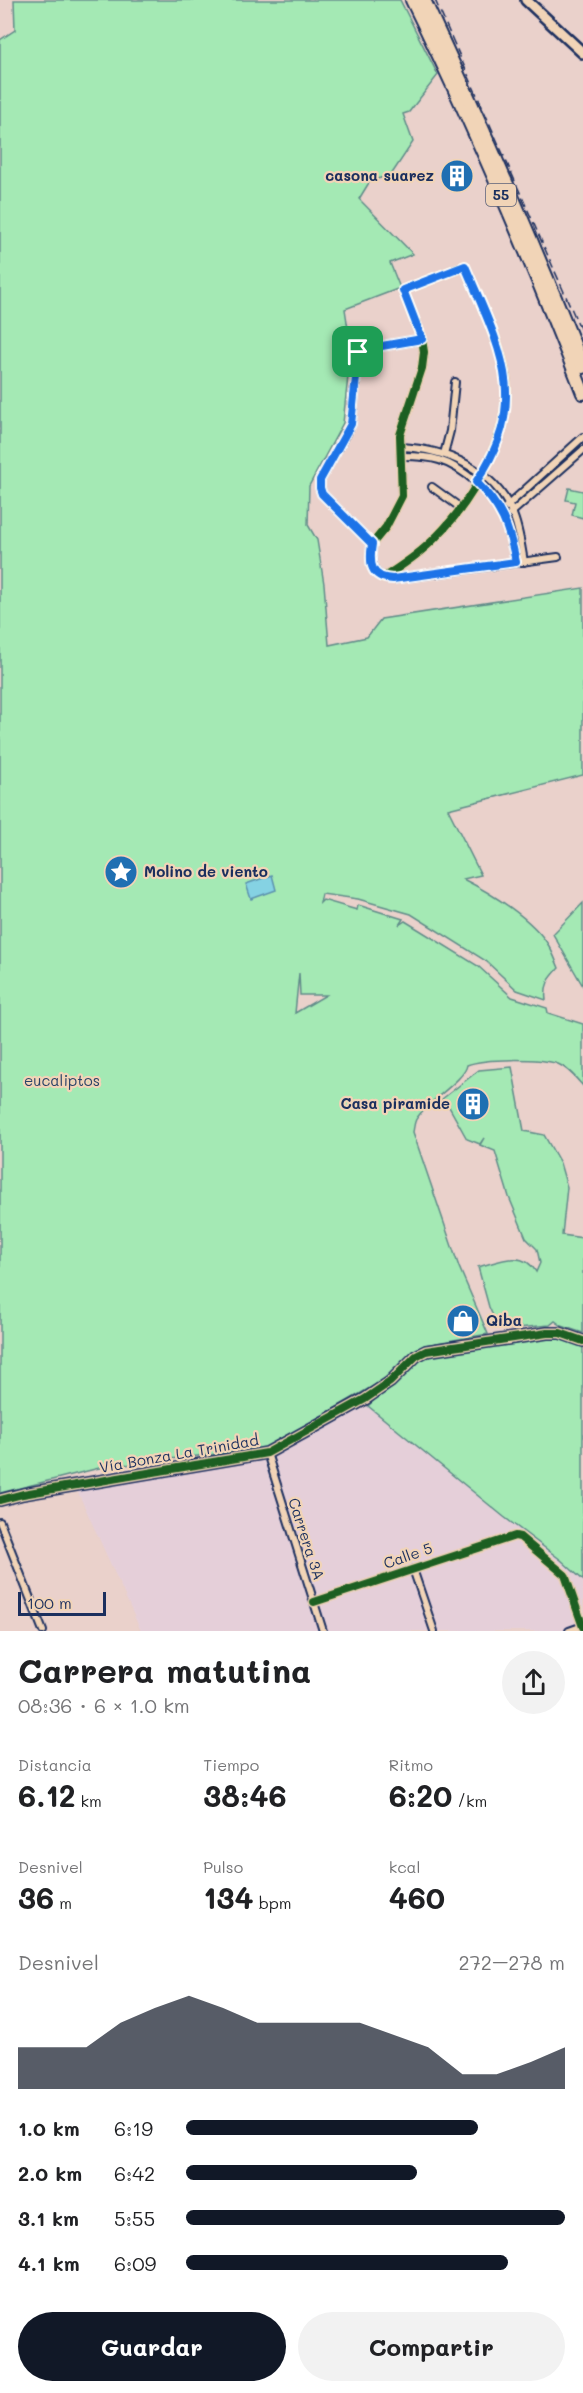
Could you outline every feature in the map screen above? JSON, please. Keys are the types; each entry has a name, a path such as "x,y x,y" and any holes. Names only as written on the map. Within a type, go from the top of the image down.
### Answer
{"highway":[{"name":"55","path":"412,0 440,56 509,213 583,393"},
{"name":"55","path":"424,0 540,258 583,367"}],"street":[{"path":"526,0 583,53"},
{"path":"383,578 436,538 461,508 481,474 501,432 507,399 506,375 491,328 465,266 403,290 422,339 424,352 422,368 403,423 400,447 402,496 386,527 372,544 373,567 376,574 383,578 393,579 558,557"},
{"path":"372,544 322,494 320,480 351,424 359,350 422,339"},
{"path":"441,460 450,431 455,382"},
{"path":"501,511 583,437"},
{"path":"400,447 424,448 445,453 481,474 496,489 512,512 520,537 524,562"},
{"path":"505,518 583,450"},
{"path":"402,456 441,460 476,482 505,518 516,562"},
{"path":"547,469 553,476"},
{"path":"432,487 461,508"},
{"name":"Vía Bonza La Trinidad","path":"0,1500 23,1494 267,1454 365,1400 390,1382 416,1356 426,1351 547,1332 560,1333 583,1341"},
{"name":"Carrera 3A","path":"267,1454 323,1631"},
{"path":"0,1522 43,1631"},
{"name":"Calle 5","path":"314,1602 510,1536 520,1538 565,1575 583,1627"},
{"path":"413,1569 434,1631"},
{"path":"569,1631 583,1627"}],"shaded area":[{"path":"368,1406 583,1580 583,1631 141,1631 77,1490 267,1456"}],"green space":[{"name":"eucaliptos","path":"14,0 400,0 438,75 409,112 403,114 413,142 391,175 370,181 359,199 413,254 390,263 400,288 345,309 351,348 343,423 309,486 308,525 317,540 324,584 329,645 367,637 381,619 583,588 583,775 448,809 481,875 463,879 498,899 522,917 542,936 550,949 559,968 548,982 546,1000 517,990 486,961 411,914 358,899 322,894 320,903 323,900 357,910 358,905 403,919 399,925 405,921 478,966 512,997 547,1008 548,1013 583,1024 583,1086 565,1068 550,1062 512,1060 475,1063 467,1065 460,1077 428,1105 415,1121 413,1132 459,1267 488,1334 425,1345 392,1375 265,1449 159,1460 138,1465 115,1464 0,1493 0,40 15,30","holes":["299,973 300,995 326,995 295,1013"]},
{"path":"569,488 583,491 583,518 572,515 575,502 566,500"},
{"path":"583,903 583,986 553,934"},
{"path":"512,1067 524,1131 544,1135 560,1163 567,1187 562,1235 583,1238 583,1333 562,1326 555,1321 550,1325 506,1329 503,1326 498,1327 489,1307 478,1267 502,1260 517,1259 531,1265 536,1272 540,1263 537,1249 526,1238 509,1197 495,1151 480,1145 484,1138 480,1144 467,1139 448,1105 437,1103 479,1070"},
{"path":"531,1337 570,1340 583,1344 583,1580 368,1406 425,1353"}],"water":[{"path":"272,875 276,890 251,899 246,884"}],"railway":[{"path":"435,0 583,335"}],"cycle path":[{"path":"372,544 386,527 402,496 400,435 422,368 424,352 422,339 403,290 465,266 495,336 504,365 506,399 503,420 488,463 477,484 451,521 431,542 383,578"},
{"path":"0,1500 23,1494 267,1453 365,1399 390,1382 416,1356 426,1351 547,1333 560,1333 583,1341"},
{"path":"314,1602 515,1536 520,1537 565,1575 583,1627"}],"place":[{"name":"casona suarez","path":"457,176"},
{"name":"Molino de viento","path":"121,872"},
{"name":"Casa piramide","path":"473,1104"},
{"name":"Qiba","path":"463,1321"}],"route":[{"path":"465,266 491,328 506,375 507,399 501,432 476,482 487,492 505,518 516,562 393,579 383,578 376,574 371,560 372,544 322,494 320,488 320,480 350,429 358,352 361,348 422,339 403,290 465,266"}]}
